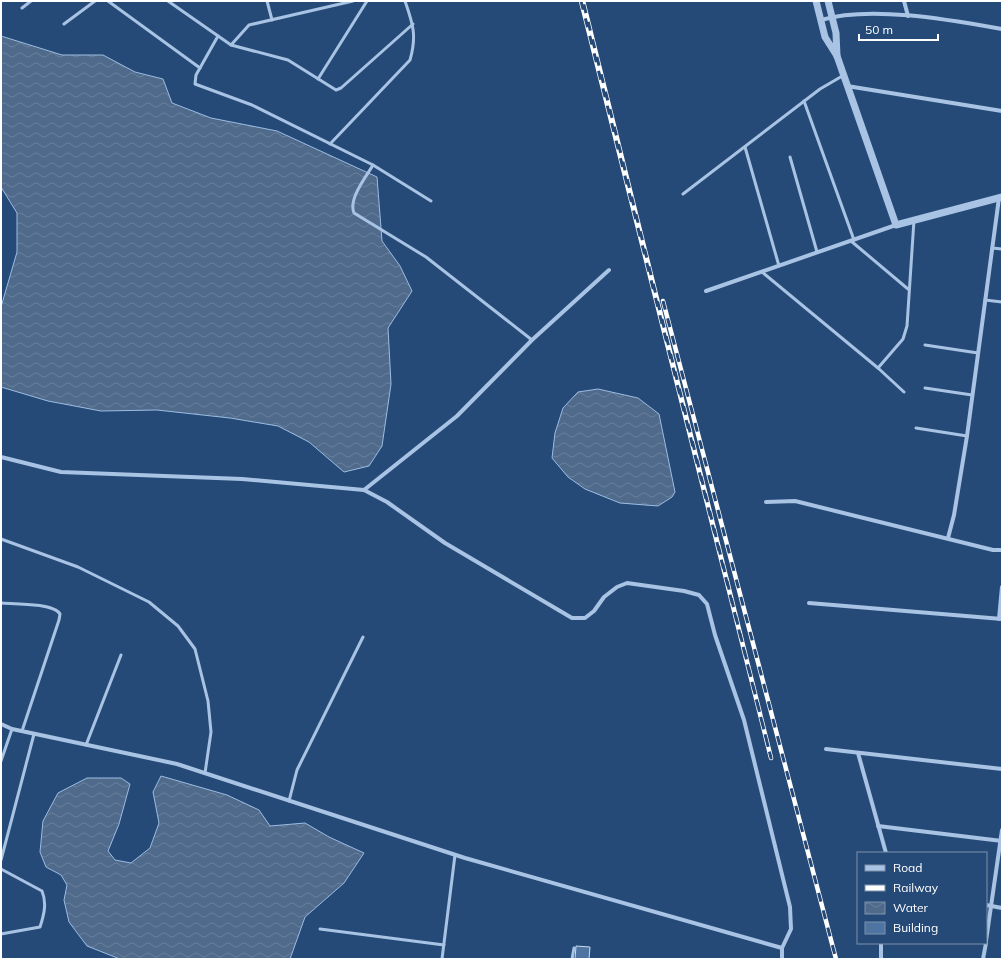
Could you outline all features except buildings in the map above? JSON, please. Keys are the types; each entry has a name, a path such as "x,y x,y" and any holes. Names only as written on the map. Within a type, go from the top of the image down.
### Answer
{"street":[{"path":"816,1 825,37 837,56 896,225"},
{"path":"828,1 836,33 837,56"},
{"path":"904,1 908,16"},
{"path":"821,20 832,16 873,14 934,18 1002,29"},
{"path":"847,86 1002,111"},
{"path":"706,291 896,225 1000,198 967,436 954,515 948,538"},
{"path":"364,490 457,416 532,340 609,270"},
{"path":"1,457 61,472 242,479 364,490 386,502 445,543 572,618 585,618 594,611 604,597 617,587 627,583 684,591 699,595 707,604 715,635 744,720 790,907 791,929 782,948 782,959"},
{"path":"766,502 795,501 992,550 1002,550"},
{"path":"809,603 1001,619 1002,587"},
{"path":"1,724 12,729 34,734 177,764 455,855 782,948"},
{"path":"826,750 1002,770"},
{"path":"858,753 886,852"},
{"path":"878,826 1001,841"},
{"path":"987,935 1002,830"},
{"path":"987,905 1002,908"},
{"path":"881,959 882,944"},
{"path":"983,959 986,944"}],"lane":[{"path":"22,8 31,1"},
{"path":"64,24 95,1"},
{"path":"108,1 200,68"},
{"path":"168,1 231,45 288,60 339,90 413,24"},
{"path":"268,1 272,20"},
{"path":"231,45 249,25 353,1"},
{"path":"318,79 367,1"},
{"path":"330,144 410,60 415,45 413,24 404,1"},
{"path":"218,36 196,75 195,84 252,105 373,165 431,201"},
{"path":"683,194 820,89 844,75"},
{"path":"804,101 852,240 908,289"},
{"path":"745,147 779,266"},
{"path":"790,157 817,252"},
{"path":"373,165 354,199 352,208 354,213 426,257 532,340"},
{"path":"878,368 903,338 907,326 908,289 914,220"},
{"path":"992,248 1002,249"},
{"path":"762,272 878,368 904,392"},
{"path":"985,300 1002,302"},
{"path":"925,345 978,353"},
{"path":"925,388 972,395"},
{"path":"916,428 967,436"},
{"path":"1,539 78,566 149,602 178,626 195,649 208,701 211,732 205,773"},
{"path":"1,603 44,606 56,610 60,614 60,620 22,731"},
{"path":"289,801 297,770 363,637"},
{"path":"86,745 121,655"},
{"path":"1,760 12,729"},
{"path":"1,860 34,734"},
{"path":"442,959 455,855"},
{"path":"1,869 42,891 45,897 45,912 40,928 1,934"},
{"path":"320,929 444,945"},
{"path":"572,959 574,948"}],"water":[{"path":"1,36 62,55 103,55 135,72 163,79 172,103 211,118 277,131 377,177 382,241 400,266 412,291 388,328 391,384 382,446 369,466 344,472 309,442 278,426 230,418 157,410 101,411 48,401 1,387 1,307 17,252 17,213 1,187"},
{"path":"598,389 638,398 659,414 675,492 672,497 658,506 620,503 585,489 568,477 552,458 555,433 563,408 578,392"},
{"path":"161,776 227,795 259,810 270,826 305,823 329,837 364,853 344,883 305,917 290,959 120,959 87,946 69,922 64,900 67,885 61,875 46,867 40,852 43,821 58,793 87,778 121,778 130,784 119,824 108,851 115,860 131,863 150,848 159,823 153,792"}],"railway":[{"path":"581,1 771,758 583,1"},
{"path":"663,301 836,959"}]}
